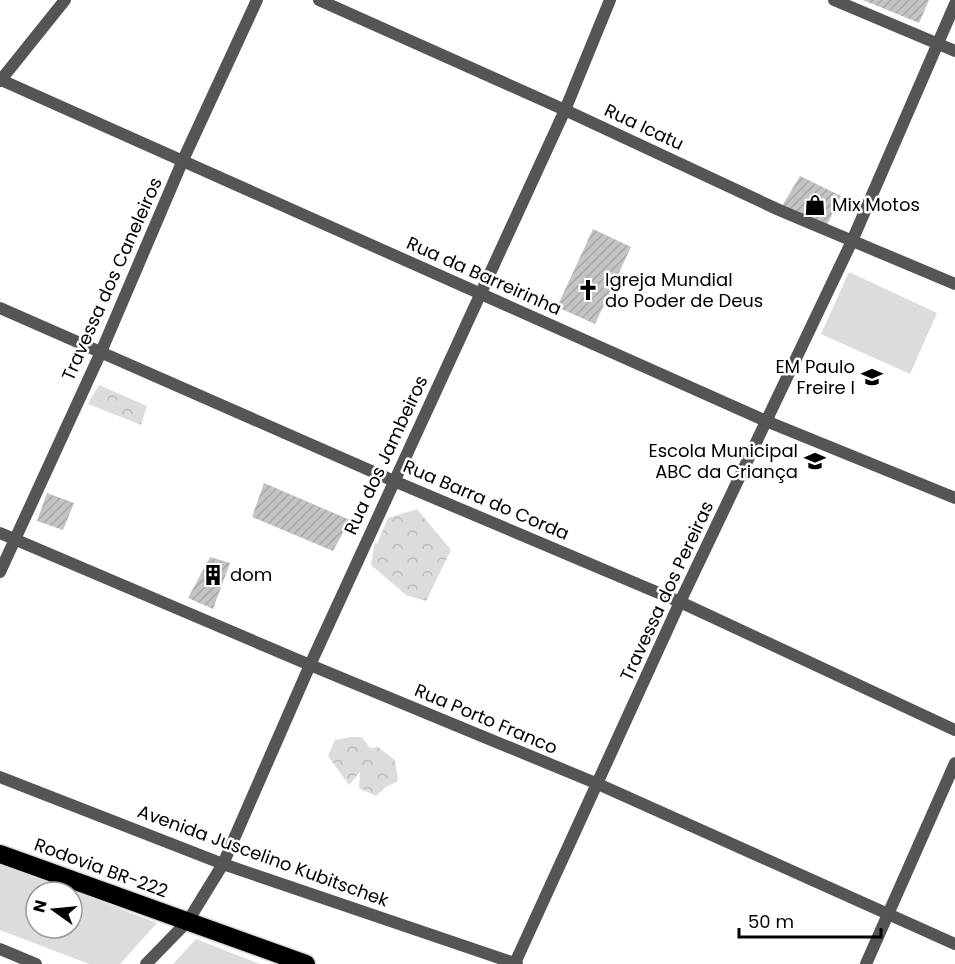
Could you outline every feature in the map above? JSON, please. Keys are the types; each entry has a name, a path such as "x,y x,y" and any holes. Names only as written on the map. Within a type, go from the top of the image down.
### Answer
{"highway":[{"name":"Rodovia BR-222","path":"0,854 306,964"}],"street":[{"path":"0,80 65,0"},
{"name":"Travessa dos Caneleiros","path":"0,572 100,352 183,160 257,0"},
{"name":"Rua Icatu","path":"319,0 565,110 779,210 955,284"},
{"name":"Rua dos Jambeiros","path":"146,964 188,921 222,864 310,665 565,110 610,0"},
{"path":"834,0 955,51"},
{"name":"Travessa dos Pereiras","path":"516,964 680,602 852,241 955,4"},
{"name":"Rua da Barreirinha","path":"0,80 766,421 955,498"},
{"name":"Rua Barra do Corda","path":"0,308 394,481 680,602 955,730"},
{"name":"Rua Porto Franco","path":"0,533 598,784 955,944"},
{"path":"866,964 955,763"},
{"name":"Avenida Juscelino Kubitschek","path":"0,777 222,864 516,964"},
{"path":"0,949 36,964"}],"green space":[{"path":"849,272 937,313 910,374 821,334"},
{"path":"99,385 147,406 141,425 88,404"},
{"path":"417,509 451,550 426,601 406,595 371,565 375,541 377,544 388,518"},
{"path":"362,737 370,748 378,747 395,760 398,781 386,787 376,796 359,788 360,772 349,785 328,756 335,740"},
{"path":"0,864 45,880 24,880 24,939 0,930"},
{"path":"84,895 157,923 120,964 89,964 26,940 84,940"},
{"path":"196,939 260,964 173,964"}],"building":[{"path":"863,0 929,0 919,23"},
{"path":"800,176 841,196 827,225 782,206"},
{"name":"Igreja Mundial do Poder de Deus","path":"593,229 631,247 595,324 557,307"},
{"path":"264,483 350,520 333,551 252,517"},
{"path":"47,493 74,503 63,530 37,521"},
{"name":"dom","path":"210,557 230,563 213,609 188,598"}],"place":[{"name":"Mix Motos","path":"815,205"},
{"name":"Igreja Mundial do Poder de Deus","path":"588,290"},
{"name":"EM Paulo Freire I","path":"872,377"},
{"name":"Escola Municipal ABC da Criança","path":"815,461"},
{"name":"dom","path":"213,575"}]}
